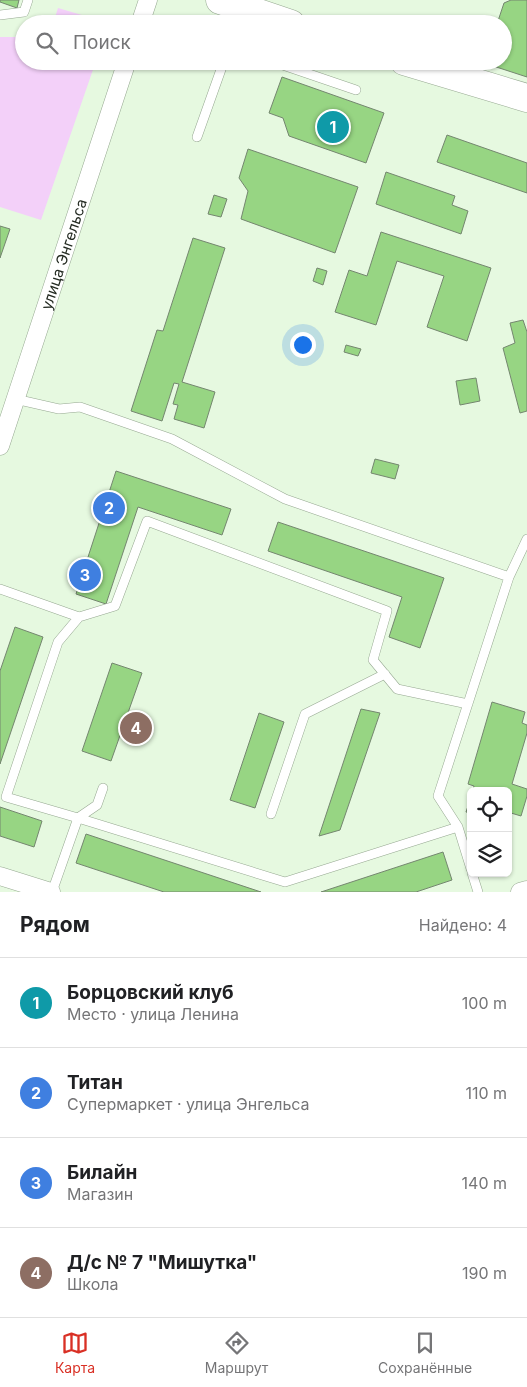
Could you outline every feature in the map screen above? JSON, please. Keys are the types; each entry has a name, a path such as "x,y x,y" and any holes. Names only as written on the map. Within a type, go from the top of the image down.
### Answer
{"main road":[{"path":"220,0 250,15"},
{"path":"434,70 527,98"}],"street":[{"path":"143,15 148,0"},
{"name":"улица Энгельса","path":"0,446 125,70"},
{"path":"0,876 52,892"},
{"path":"520,892 527,890"}],"lane":[{"path":"0,15 24,12 28,0"},
{"path":"197,137 221,70"},
{"path":"297,70 356,90"},
{"path":"15,399 59,409 80,407 172,439 285,499 509,577"},
{"path":"458,827 285,882 6,797 58,642 78,617 115,606 147,521 386,611 373,660 397,689 468,704"},
{"path":"467,856 458,827 438,796 509,577 527,539"},
{"path":"0,589 78,617"},
{"path":"271,814 305,714 385,674"},
{"path":"52,892 78,818 97,805 103,788"},
{"path":"473,877 478,892"}],"shaded area":[{"path":"58,8 82,15 56,15"},
{"path":"0,37 15,37 15,70 93,70 41,220 0,207"}],"building":[{"path":"0,0 19,0 17,8 0,2"},
{"path":"511,0 527,0 527,77 506,70 512,70 512,15 500,15 504,3"},
{"path":"282,77 384,113 366,163 289,136 283,118 269,113"},
{"path":"447,135 527,163 527,193 437,162"},
{"path":"248,149 358,187 335,253 241,219 248,191 239,178"},
{"path":"386,172 455,196 452,205 468,211 461,234 376,204"},
{"path":"214,195 227,199 221,217 208,214"},
{"path":"0,226 10,229 0,258"},
{"path":"381,232 491,268 467,341 427,327 444,276 397,261 376,325 335,312 349,270 367,276"},
{"path":"193,238 225,248 182,382 215,392 204,428 174,419 178,405 173,404 179,384 174,383 162,421 131,411 157,330 163,331"},
{"path":"317,268 327,271 323,285 313,281"},
{"path":"523,320 527,332 527,411 520,413 503,348 515,343 510,323"},
{"path":"346,345 361,349 358,356 344,352"},
{"path":"476,378 480,401 460,405 456,381"},
{"path":"375,459 399,465 395,479 371,473"},
{"path":"116,471 231,509 222,535 138,507 106,604 76,594"},
{"path":"278,522 444,578 420,648 389,637 402,597 268,551"},
{"path":"15,627 43,637 0,764 0,671"},
{"path":"112,663 142,673 111,761 82,751"},
{"path":"492,702 525,712 522,723 527,725 527,733 512,784 527,789 527,796 521,816 512,813 512,787 474,787 468,784"},
{"path":"361,709 380,713 340,830 319,836"},
{"path":"259,713 284,722 255,808 230,800"},
{"path":"0,807 42,821 34,847 0,836"},
{"path":"86,834 261,892 164,892 76,863"},
{"path":"443,852 452,880 416,892 321,892"}],"place":[{"name":"Борцовский клуб","path":"333,127"},
{"name":"Титан","path":"109,508"},
{"name":"Билайн","path":"85,575"},
{"name":"Д/с № 7 \"Мишутка\"","path":"136,728"}]}
